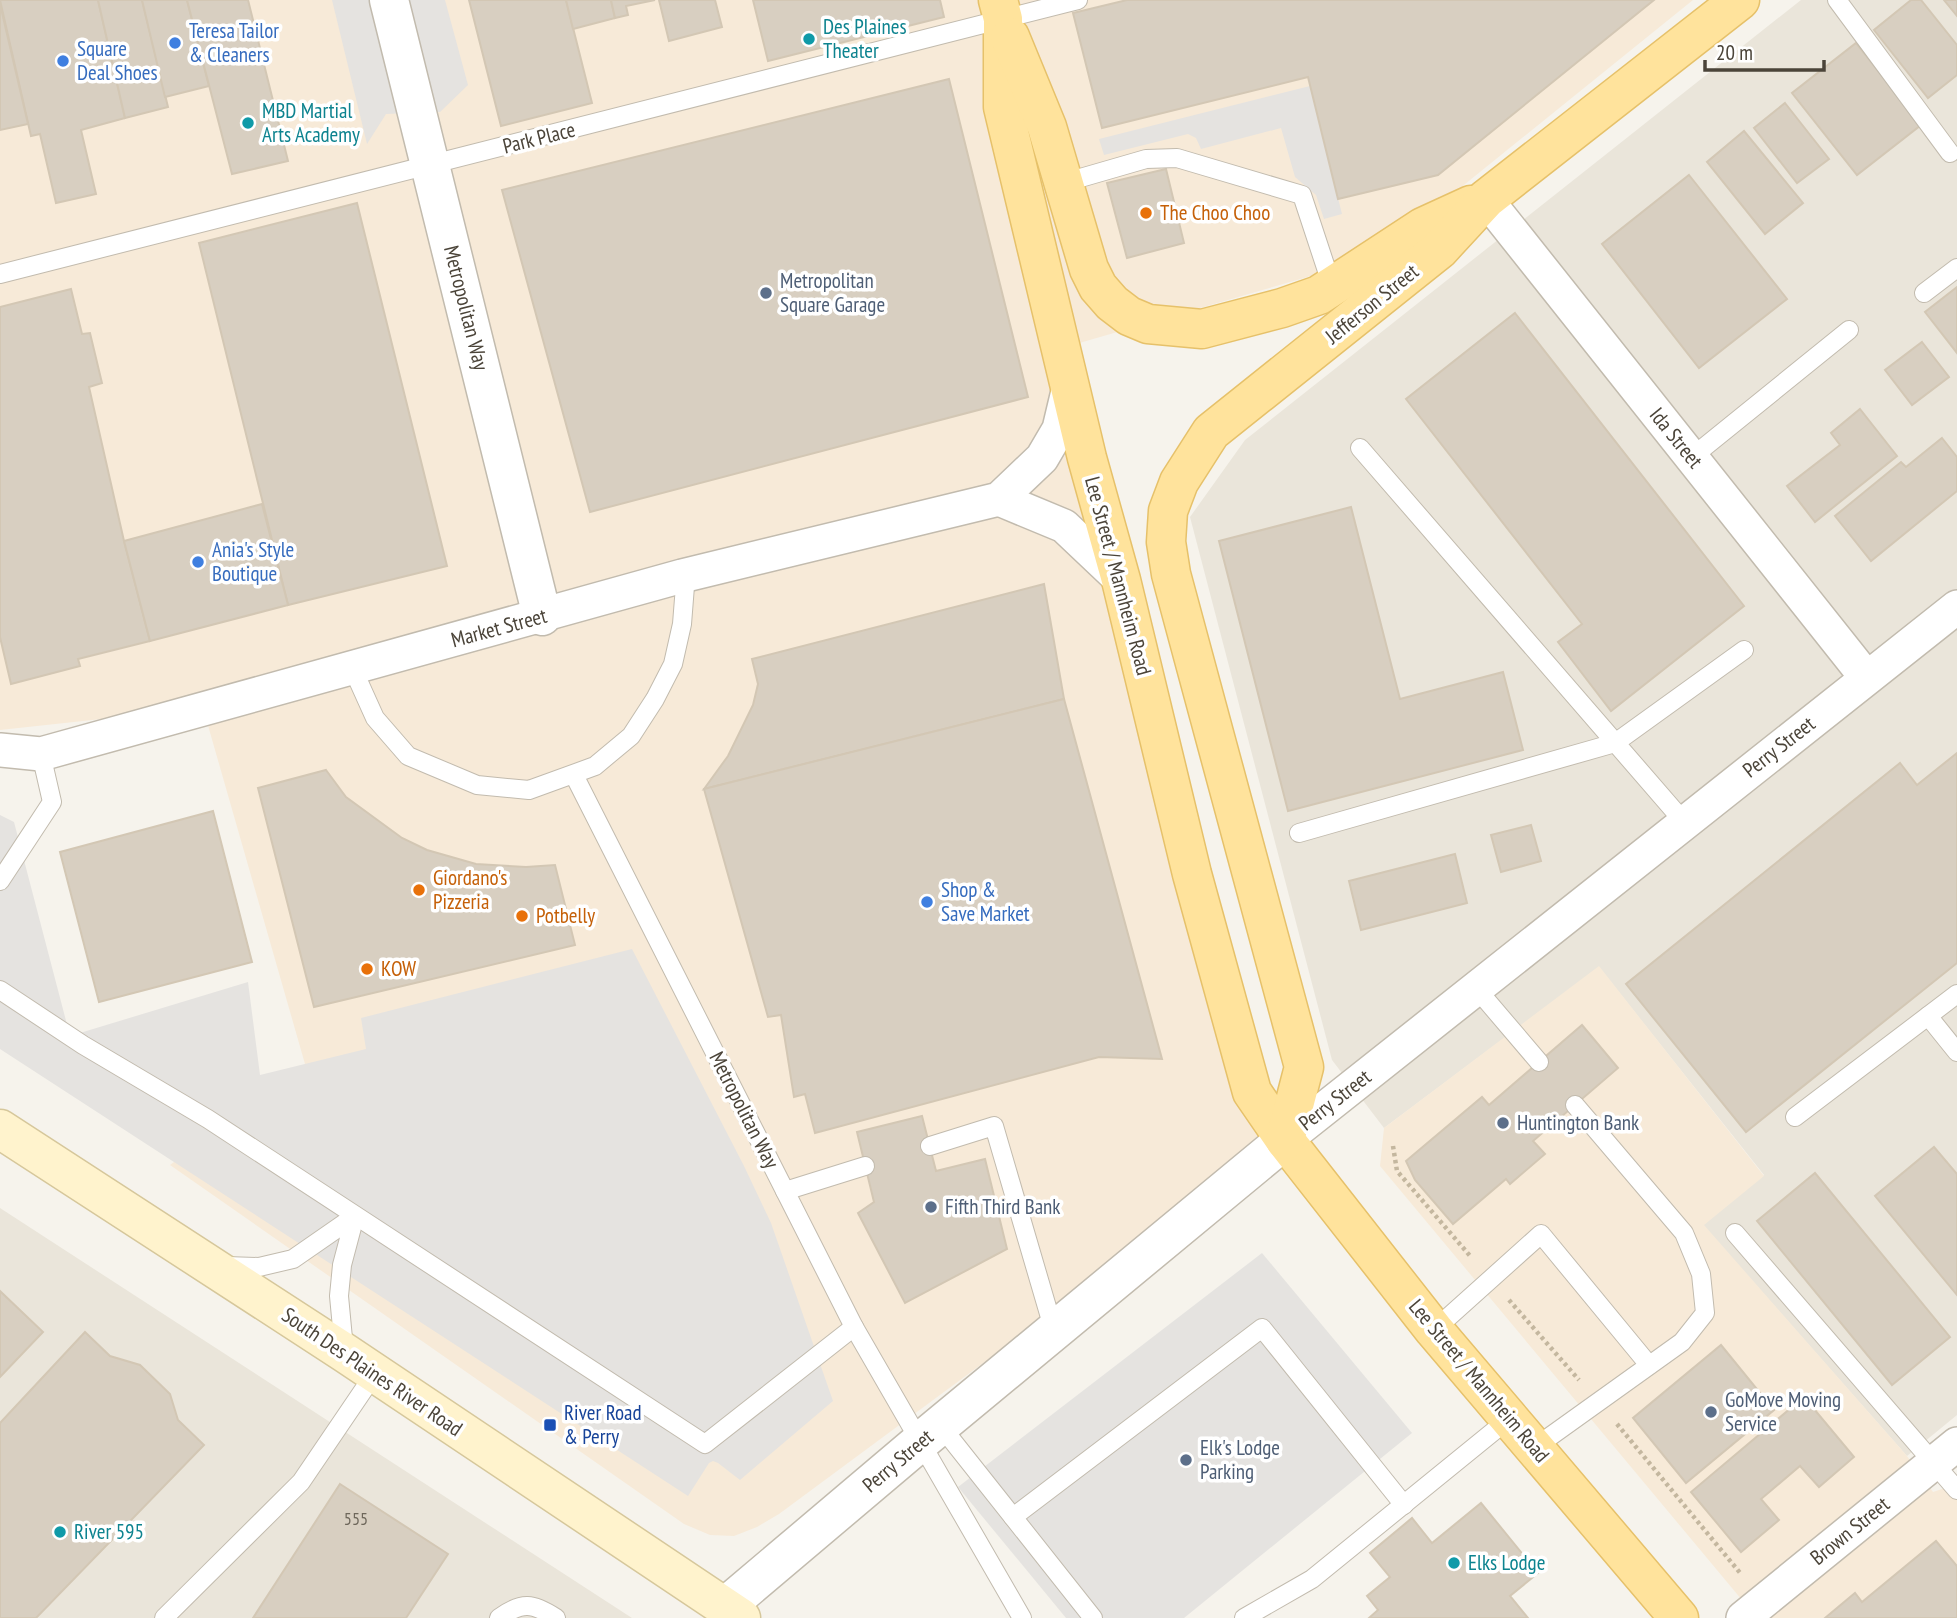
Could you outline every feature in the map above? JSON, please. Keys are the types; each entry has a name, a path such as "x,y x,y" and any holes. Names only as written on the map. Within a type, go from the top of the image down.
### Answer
{"main road":[{"name":"Jefferson Street","path":"1285,1140 1304,1067 1203,688 1184,628 1166,542 1168,511 1179,482 1211,432 1439,250 1486,199 1740,0"},
{"path":"1000,10 1047,127 1088,268 1098,287 1112,303 1129,316 1148,324 1202,329 1282,308 1319,295 1423,227 1486,199"},
{"name":"Lee Street / Mannheim Road","path":"1000,10 1003,107 1069,387 1106,533 1121,580 1192,874 1252,1092 1285,1140 1434,1330 1679,1618"},
{"name":"South Des Plaines River Road","path":"0,1129 360,1363 726,1614"},
{"path":"1583,1506 1644,1618"}],"street":[{"name":"Metropolitan Way","path":"389,0 542,616"},
{"name":"Ida Street","path":"1486,199 1867,677"},
{"name":"Market Street","path":"0,750 41,754 682,576 999,499 1042,458 1059,429 1069,387"},
{"path":"999,499 1064,526 1121,580"},
{"name":"Perry Street","path":"726,1614 930,1434 1285,1140 1957,607"},
{"name":"Brown Street","path":"1743,1618 1945,1453"}],"lane":[{"name":"Park Place","path":"0,274 430,165 1000,10 1078,0"},
{"path":"1836,0 1950,153"},
{"path":"1063,183 1146,159 1177,158 1302,195 1332,286"},
{"path":"1924,293 1957,268"},
{"path":"1692,457 1849,330"},
{"path":"1360,448 1684,822"},
{"path":"352,667 375,718 408,756 477,785 529,790 595,766 631,736 673,664 682,624 685,586 682,576"},
{"path":"1299,833 1615,743 1744,649"},
{"path":"0,881 52,802 41,754"},
{"name":"Metropolitan Way","path":"574,775 854,1326 930,1434"},
{"path":"1476,988 1539,1062"},
{"path":"0,990 83,1045 208,1119 705,1444 854,1326"},
{"path":"1795,1117 1957,994"},
{"path":"1928,1016 1957,1052"},
{"path":"1534,1447 1682,1342 1705,1313 1701,1274 1684,1233 1575,1105"},
{"path":"930,1146 994,1126 1054,1331"},
{"path":"785,1191 865,1166"},
{"path":"210,1265 259,1267 293,1259 355,1216"},
{"path":"164,1618 301,1482 360,1363 339,1296 342,1265 355,1216"},
{"path":"1735,1233 1945,1453 1957,1490"},
{"path":"1434,1330 1541,1234 1649,1365"},
{"path":"1013,1517 1262,1328 1404,1505"},
{"path":"1247,1617 1312,1580 1510,1418"},
{"path":"930,1434 1013,1517 1093,1618"},
{"path":"930,1434 1022,1618"},
{"path":"499,1618 515,1606 540,1608 556,1618"}],"shaded area":[{"path":"0,0 1693,0 1454,193 1356,263 1069,346 1087,458 1285,1140 779,1514 734,1536 710,1535 684,1524 170,1165 305,1064 203,708 0,730"},
{"path":"332,0 445,0 468,85 440,112 386,114 367,144"},
{"path":"1801,0 1957,0 1957,1415 1907,1456 1703,1225 1764,1175 1599,967 1384,1128 1332,1060 1190,517 1245,440"},
{"path":"1310,86 1342,214 1324,219 1316,195 1295,177 1281,128 1201,149 1196,138 1188,134 1104,155 1099,139"},
{"path":"0,815 14,822 70,1036 248,982 260,1075 366,1049 361,1018 632,949 771,1223 833,1401 740,1480 718,1463 709,1463 688,1496 0,1049"},
{"path":"1599,966 1764,1176 1704,1225 1907,1456 1933,1492 1957,1484 1957,1618 1757,1618 1380,1166 1384,1128"},
{"path":"0,1208 632,1618 0,1618"},
{"name":"Elk's Lodge Parking","path":"1262,1253 1412,1433 1184,1618 1066,1618 958,1487"}],"building":[{"name":"Square Deal Shoes","path":"0,0 98,0 125,118 81,130 96,194 56,203 40,134 31,136"},
{"path":"98,0 142,0 168,107 125,118"},
{"name":"Teresa Tailor & Cleaners","path":"142,0 187,0 209,86 165,97"},
{"name":"MBD Martial Arts Academy","path":"187,0 248,0 288,161 232,174"},
{"path":"469,0 566,0 592,103 501,126"},
{"path":"566,0 611,0 615,18 573,29"},
{"path":"611,0 655,0 626,6 628,15 615,18"},
{"path":"659,0 715,0 722,27 669,41"},
{"name":"Des Plaines Theater","path":"753,0 940,0 944,17 768,61"},
{"path":"1127,0 1654,0 1438,175 1338,199 1308,77 1102,128 1073,13"},
{"path":"1911,0 1921,0 1957,45 1957,75 1928,98 1874,30"},
{"path":"1944,0 1957,0 1957,16"},
{"path":"0,4 28,124 0,130"},
{"path":"1856,43 1921,125 1857,175 1792,93"},
{"name":"Metropolitan Square Garage","path":"949,79 1028,397 590,512 502,190"},
{"path":"1785,103 1829,159 1797,183 1754,128"},
{"path":"1744,131 1803,203 1765,234 1707,162"},
{"name":"The Choo Choo","path":"1166,169 1184,243 1127,258 1107,183"},
{"path":"1689,175 1787,299 1699,368 1602,244"},
{"path":"357,203 447,566 288,605 199,243"},
{"path":"1957,287 1957,353 1925,312"},
{"path":"71,289 82,334 90,333 102,383 89,387 150,641 78,659 80,666 11,684 0,637 0,307"},
{"path":"1515,313 1744,606 1611,711 1558,642 1582,624 1406,399"},
{"path":"1922,342 1949,377 1912,405 1885,370"},
{"path":"1860,409 1897,456 1815,522 1787,486 1840,445 1831,433"},
{"path":"1942,438 1957,457 1957,491 1871,561 1835,516 1901,462 1906,467"},
{"path":"262,504 288,605 150,641 124,541"},
{"path":"1351,507 1400,699 1503,672 1523,750 1288,811 1219,541"},
{"path":"1044,584 1064,699 704,789 728,756 753,705 758,684 752,659"},
{"name":"Shop & Save Market","path":"1064,699 1162,1059 1099,1057 815,1133 805,1094 794,1097 781,1015 768,1017 704,789"},
{"path":"1957,753 1957,963 1746,1132 1626,984 1900,763 1917,785"},
{"path":"326,770 346,797 402,838 427,850 476,864 526,867 555,865 575,945 314,1007 258,788"},
{"path":"213,811 252,962 99,1002 60,852"},
{"path":"1531,825 1541,861 1501,872 1491,835"},
{"path":"1455,854 1467,903 1361,930 1349,881"},
{"name":"Huntington Bank","path":"1582,1025 1618,1068 1533,1141 1545,1154 1510,1184 1506,1179 1453,1224 1415,1180 1406,1161 1482,1097 1489,1105"},
{"name":"Fifth Third Bank","path":"922,1116 936,1171 985,1159 1007,1249 905,1303 858,1213 874,1202 857,1132"},
{"path":"1934,1147 1957,1174 1957,1295 1875,1196"},
{"path":"1815,1173 1950,1337 1892,1385 1757,1221"},
{"path":"0,1291 43,1332 0,1377"},
{"name":"River 595","path":"85,1332 110,1356 140,1365 170,1394 178,1420 204,1445 36,1618 0,1618 0,1423"},
{"path":"1721,1345 1774,1410 1686,1483 1633,1418"},
{"path":"1804,1397 1854,1457 1819,1487 1800,1466 1761,1499 1779,1520 1741,1552 1691,1492"},
{"path":"340,1484 448,1554 406,1618 253,1618"},
{"name":"Elks Lodge","path":"1481,1503 1538,1573 1510,1596 1528,1618 1369,1618 1378,1610 1367,1596 1390,1577 1370,1553 1412,1518 1432,1543"},
{"path":"1936,1541 1957,1566 1957,1618 1825,1618 1855,1593 1862,1602"}],"place":[{"name":"Des Plaines Theater","path":"809,39"},
{"name":"Teresa Tailor & Cleaners","path":"175,43"},
{"name":"Square Deal Shoes","path":"63,61"},
{"name":"MBD Martial Arts Academy","path":"248,123"},
{"name":"The Choo Choo","path":"1146,213"},
{"name":"Metropolitan Square Garage","path":"766,293"},
{"name":"Ania's Style Boutique","path":"198,562"},
{"name":"Giordano's Pizzeria","path":"419,890"},
{"name":"Shop & Save Market","path":"927,902"},
{"name":"Potbelly","path":"522,916"},
{"name":"KOW","path":"367,969"},
{"name":"Huntington Bank","path":"1503,1123"},
{"name":"Fifth Third Bank","path":"931,1207"},
{"name":"GoMove Moving Service","path":"1711,1412"},
{"name":"River Road & Perry","path":"550,1425"},
{"name":"Elk's Lodge Parking","path":"1186,1460"},
{"name":"River 595","path":"60,1532"},
{"name":"Elks Lodge","path":"1454,1563"}]}
